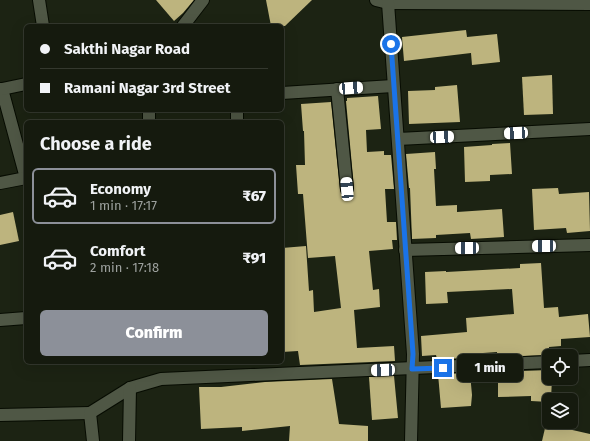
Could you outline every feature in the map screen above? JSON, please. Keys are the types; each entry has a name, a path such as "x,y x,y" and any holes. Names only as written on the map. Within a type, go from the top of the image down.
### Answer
{"street":[{"path":"39,0 43,24"},
{"path":"185,24 203,0"},
{"path":"412,441 413,354 394,86 382,1 590,4"},
{"path":"24,84 1,89 24,171"},
{"path":"284,93 394,86"},
{"path":"337,89 347,189"},
{"path":"398,139 590,129"},
{"path":"0,183 24,178"},
{"path":"405,250 590,245"},
{"path":"0,320 24,318"},
{"path":"578,361 590,360"},
{"path":"0,415 90,412 130,388 161,379 542,362"},
{"path":"129,441 130,388"},
{"path":"90,412 91,440"}],"building":[{"path":"156,0 194,0 174,21"},
{"path":"266,0 312,0 285,26 284,24 271,24"},
{"path":"466,30 467,37 497,34 500,62 472,65 471,53 404,61 402,37"},
{"path":"552,75 553,114 524,115 522,77"},
{"path":"457,85 460,122 409,124 408,91 435,90 435,87"},
{"path":"378,96 381,129 366,130 367,152 384,151 384,155 391,155 394,189 385,189 387,222 396,222 397,240 392,240 393,249 369,251 373,290 379,289 380,307 354,310 357,348 394,346 395,361 300,365 298,351 284,352 284,248 306,246 309,291 313,290 314,312 341,308 335,256 308,258 303,194 298,194 296,165 305,165 304,131 301,104 331,102 340,190 341,194 347,196 352,195 354,188 346,101 347,98"},
{"path":"510,143 512,174 490,175 490,181 465,182 464,147"},
{"path":"435,152 436,169 434,169 436,206 457,205 457,212 502,209 504,237 471,239 470,233 436,235 436,238 412,239 410,188 406,154"},
{"path":"558,188 559,194 589,192 590,231 567,233 566,228 534,230 532,189"},
{"path":"13,212 19,241 0,245 0,215"},
{"path":"541,263 544,308 558,307 559,317 588,314 590,337 561,339 561,346 542,349 542,355 497,357 497,352 469,354 469,358 437,359 436,355 422,356 421,336 467,332 466,318 514,314 512,289 447,292 448,303 426,304 425,272 520,268 520,264"},
{"path":"542,370 542,385 552,385 551,393 542,393 542,402 531,401 531,396 498,397 498,372"},
{"path":"470,373 472,395 471,406 441,408 438,374"},
{"path":"394,376 398,418 372,420 369,377"},
{"path":"332,379 339,424 368,426 368,441 289,441 290,426 242,431 242,427 201,429 199,387 221,387 265,382"},
{"path":"545,429 568,429 590,434 590,441 542,441"}],"route":[{"path":"391,44 413,354 412,369 443,368"}]}
